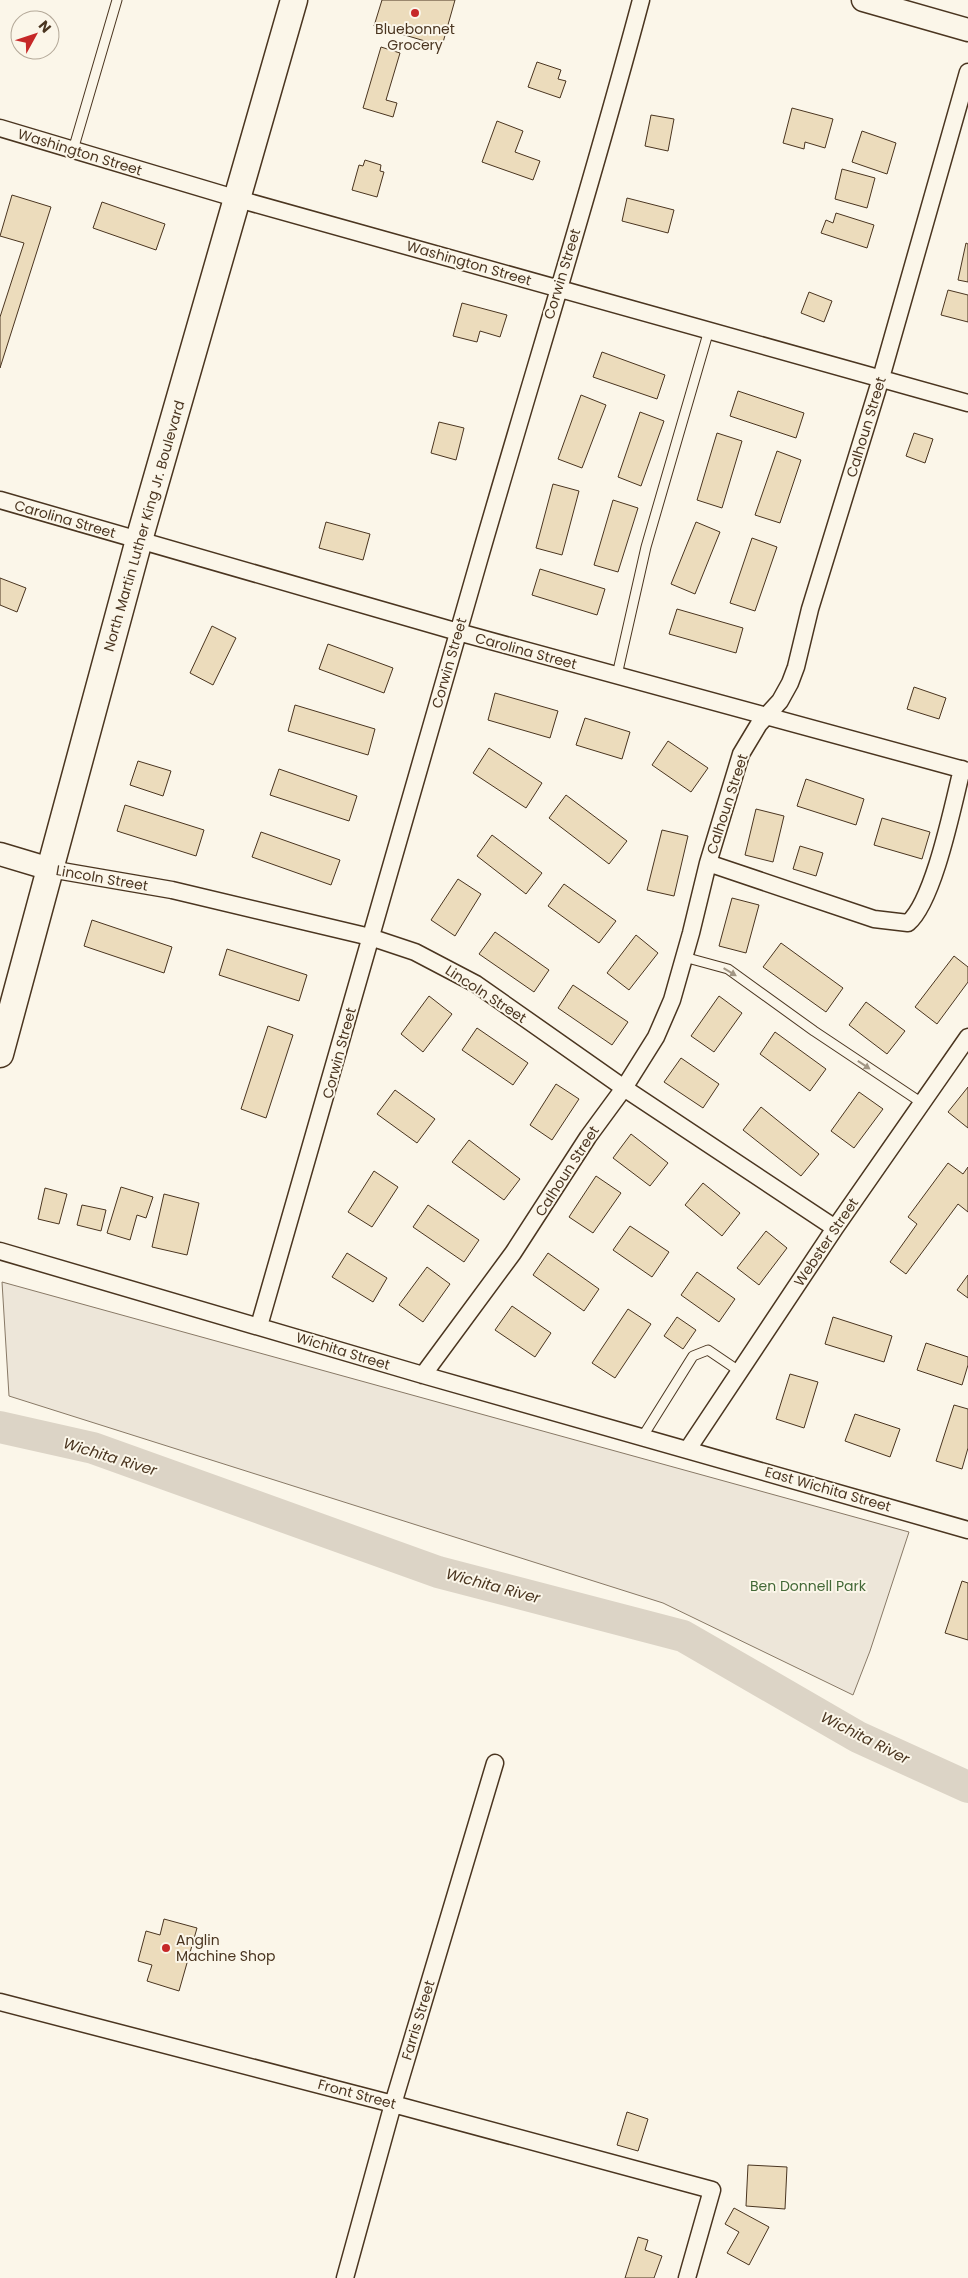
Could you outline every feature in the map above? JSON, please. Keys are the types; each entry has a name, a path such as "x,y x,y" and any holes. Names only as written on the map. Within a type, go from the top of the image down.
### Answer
{"main road":[{"name":"North Martin Luther King Jr. Boulevard","path":"0,1054 139,540 294,0"}],"street":[{"name":"Corwin Street","path":"259,1326 325,1104 370,937 458,632 613,105 641,0"},
{"path":"863,0 968,30"},
{"name":"Calhoun Street","path":"423,1375 514,1252 588,1137 624,1088 656,1037 672,1000 708,863 741,754 759,724 768,716 790,683 796,667 810,609 881,378 968,72"},
{"name":"Washington Street","path":"0,128 238,199 968,403"},
{"name":"Carolina Street","path":"0,500 458,632 965,770"},
{"path":"708,863 874,919 908,924 916,917 929,892 965,770"},
{"name":"Lincoln Street","path":"0,854 50,868 172,890 370,937 415,952 462,976 624,1088 835,1228"},
{"name":"Webster Street","path":"688,1449 835,1228 968,1037"},
{"name":"Wichita Street","path":"0,1251 423,1375 688,1449"},
{"name":"East Wichita Street","path":"688,1449 968,1530"},
{"name":"Farris Street","path":"345,2278 393,2104 496,1762"},
{"name":"Front Street","path":"0,2002 393,2104 712,2190 687,2278"}],"lane":[{"path":"73,150 117,0"},
{"path":"617,675 646,547 709,330"},
{"path":"684,957 728,969 814,1031 922,1104"},
{"path":"643,1436 693,1356 708,1350 739,1371"}],"green space":[{"name":"Ben Donnell Park","path":"2,1282 909,1532 870,1651 853,1695 663,1603 9,1396"}],"building":[{"name":"Bluebonnet Grocery","path":"382,0 455,0 442,46 374,26"},
{"path":"381,47 400,53 386,100 397,103 393,117 363,108"},
{"path":"537,62 561,70 558,79 566,81 560,98 528,87"},
{"path":"792,108 833,119 825,148 805,142 804,149 783,143"},
{"path":"651,115 674,119 668,151 645,146"},
{"path":"497,121 523,131 515,152 540,161 533,180 482,162"},
{"path":"862,131 896,143 887,174 852,162"},
{"path":"365,160 381,165 380,171 384,172 377,197 352,190 359,165 363,166"},
{"path":"842,169 875,178 867,208 835,199"},
{"path":"12,195 51,207 0,368 0,317 24,243 0,236"},
{"path":"627,198 674,210 668,233 622,221"},
{"path":"102,202 165,224 156,250 93,228"},
{"path":"836,213 874,225 867,248 821,233 826,220 833,223"},
{"path":"966,243 968,244 968,282 958,280"},
{"path":"948,290 968,295 968,322 941,315"},
{"path":"809,292 832,301 824,322 801,313"},
{"path":"462,303 507,315 500,337 480,331 477,342 453,336"},
{"path":"602,352 665,375 657,399 593,377"},
{"path":"738,391 804,413 796,438 730,416"},
{"path":"581,395 606,405 582,468 558,459"},
{"path":"640,412 664,421 641,486 618,477"},
{"path":"439,422 464,428 456,460 431,453"},
{"path":"717,433 742,441 722,508 697,500"},
{"path":"914,433 933,439 925,463 906,456"},
{"path":"777,451 801,460 780,523 755,515"},
{"path":"553,484 579,491 562,555 536,548"},
{"path":"613,500 638,508 618,572 594,565"},
{"path":"326,522 370,534 363,560 319,548"},
{"path":"696,522 720,532 695,594 671,584"},
{"path":"752,538 777,547 755,611 730,603"},
{"path":"540,569 605,589 597,615 532,595"},
{"path":"0,578 26,588 17,612 0,605"},
{"path":"677,609 743,628 736,653 669,634"},
{"path":"212,626 236,638 213,685 190,673"},
{"path":"328,644 393,668 384,693 319,669"},
{"path":"914,687 946,698 939,719 907,709"},
{"path":"495,693 558,711 550,738 488,720"},
{"path":"295,705 375,729 368,755 288,731"},
{"path":"585,718 630,732 622,759 576,745"},
{"path":"668,741 708,768 691,792 652,765"},
{"path":"489,748 542,783 526,808 473,773"},
{"path":"138,761 171,771 163,796 130,785"},
{"path":"279,769 357,796 349,821 270,795"},
{"path":"806,779 864,799 856,825 797,806"},
{"path":"566,795 627,841 609,864 549,818"},
{"path":"125,805 204,830 196,856 117,831"},
{"path":"756,809 784,816 773,862 745,855"},
{"path":"882,818 930,832 922,859 874,845"},
{"path":"662,830 688,836 674,896 647,890"},
{"path":"261,832 340,860 331,885 252,857"},
{"path":"492,835 542,873 526,894 477,856"},
{"path":"800,846 823,853 816,876 793,869"},
{"path":"458,879 481,894 455,936 431,920"},
{"path":"564,884 616,921 599,943 548,906"},
{"path":"732,898 759,905 746,953 719,946"},
{"path":"92,920 172,947 164,973 84,946"},
{"path":"495,932 549,970 534,992 479,954"},
{"path":"636,935 658,953 629,990 607,973"},
{"path":"781,943 843,988 826,1012 763,967"},
{"path":"227,949 307,975 299,1001 219,975"},
{"path":"954,956 968,967 968,982 937,1024 915,1007"},
{"path":"573,985 628,1022 612,1045 558,1008"},
{"path":"429,996 452,1014 423,1052 401,1034"},
{"path":"719,996 742,1013 714,1052 691,1036"},
{"path":"866,1002 905,1031 887,1054 849,1025"},
{"path":"268,1026 293,1035 266,1118 241,1109"},
{"path":"477,1028 528,1063 513,1085 462,1050"},
{"path":"775,1032 826,1069 810,1091 760,1054"},
{"path":"681,1058 719,1084 703,1108 664,1082"},
{"path":"556,1084 579,1099 552,1140 530,1125"},
{"path":"968,1087 968,1128 948,1112"},
{"path":"395,1090 435,1119 417,1143 377,1114"},
{"path":"859,1092 883,1109 854,1148 831,1131"},
{"path":"761,1107 819,1154 801,1176 743,1130"},
{"path":"631,1134 668,1163 650,1186 613,1158"},
{"path":"469,1140 520,1179 504,1200 452,1162"},
{"path":"948,1163 963,1174 968,1167 968,1212 958,1204 906,1274 890,1262 917,1224 908,1217"},
{"path":"374,1171 398,1187 372,1227 348,1212"},
{"path":"596,1176 621,1193 593,1233 569,1217"},
{"path":"703,1183 740,1213 722,1236 685,1205"},
{"path":"121,1187 153,1197 146,1218 137,1215 130,1240 107,1233"},
{"path":"45,1188 67,1194 59,1224 38,1219"},
{"path":"164,1194 199,1203 187,1255 152,1247"},
{"path":"82,1205 106,1210 101,1231 77,1225"},
{"path":"428,1205 479,1240 464,1262 413,1227"},
{"path":"630,1226 669,1252 652,1277 613,1250"},
{"path":"766,1231 787,1248 759,1285 737,1268"},
{"path":"347,1253 387,1278 373,1302 332,1277"},
{"path":"548,1253 599,1289 584,1311 533,1275"},
{"path":"427,1267 450,1284 423,1322 399,1305"},
{"path":"697,1272 735,1299 719,1322 681,1295"},
{"path":"968,1275 968,1298 957,1290"},
{"path":"512,1306 551,1333 535,1357 495,1330"},
{"path":"628,1309 651,1324 615,1378 592,1363"},
{"path":"677,1317 696,1330 683,1349 664,1336"},
{"path":"833,1317 892,1336 884,1362 825,1344"},
{"path":"926,1343 968,1357 968,1365 962,1385 917,1370"},
{"path":"790,1374 818,1382 804,1428 776,1419"},
{"path":"954,1405 968,1409 968,1448 962,1469 936,1461"},
{"path":"855,1414 900,1429 890,1457 845,1441"},
{"path":"962,1581 968,1583 968,1640 945,1633"},
{"name":"Anglin Machine Shop","path":"164,1919 197,1928 179,1991 147,1981 152,1965 138,1961 146,1931 160,1935"},
{"path":"627,2112 648,2119 638,2151 617,2145"},
{"path":"748,2165 787,2167 785,2209 746,2206"},
{"path":"734,2208 769,2227 749,2265 727,2253 739,2232 725,2224"},
{"path":"638,2237 648,2240 645,2250 662,2256 654,2278 625,2278"}],"waterway":[{"name":"Wichita River","path":"0,1427 93,1448 438,1572 683,1636 858,1737 968,1787"}],"place":[{"name":"Bluebonnet Grocery","path":"415,13"},
{"name":"Anglin Machine Shop","path":"166,1948"}]}
